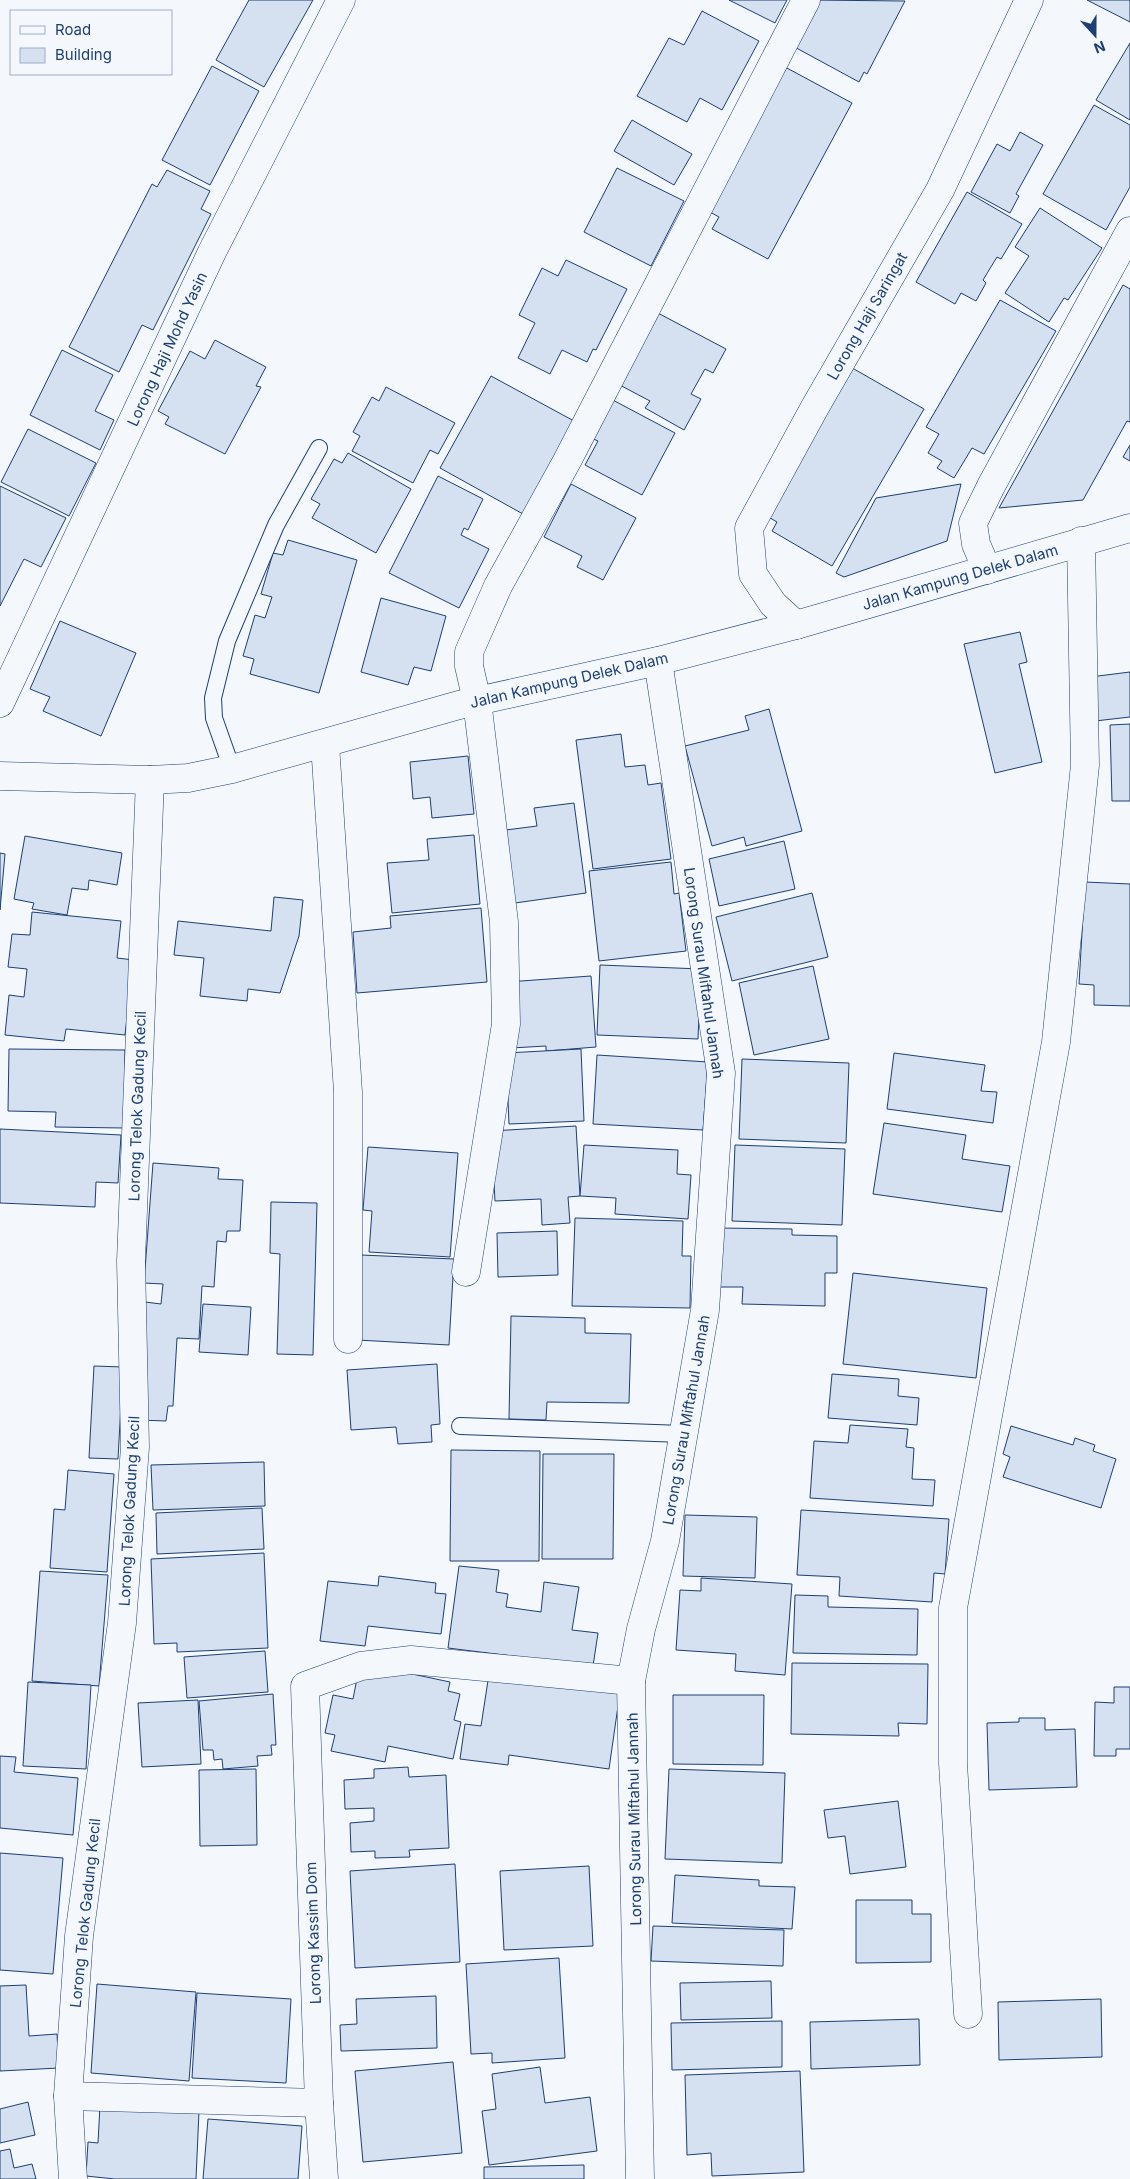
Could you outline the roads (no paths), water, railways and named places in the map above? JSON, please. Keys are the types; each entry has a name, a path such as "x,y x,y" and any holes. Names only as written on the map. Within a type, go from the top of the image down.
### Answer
{"street":[{"name":"Lorong Haji Mohd Yasin","path":"0,702 212,252 341,0"},
{"path":"466,1272 506,1024 504,922 477,701 469,666 469,652 498,586 567,461 806,0"},
{"name":"Lorong Haji Saringat","path":"796,625 773,604 753,574 749,528 815,407 940,190 1029,0"},
{"path":"987,570 976,544 973,523 1005,460 1130,231"},
{"name":"Jalan Kampung Delek Dalam","path":"0,776 150,780 188,778 232,769 477,701 658,661 796,625 1130,528"},
{"path":"968,2014 953,1763 953,1608 1056,1042 1085,765 1081,541"},
{"name":"Lorong Surau Miftahul Jannah","path":"640,2179 630,1681 641,1629 665,1541 705,1310 721,1073 658,661"},
{"path":"325,744 348,1092 348,1339"},
{"name":"Lorong Telok Gadung Kecil","path":"73,2179 68,2096 80,1936 122,1623 135,1448 131,1261 150,780"},
{"name":"Lorong Kassim Dom","path":"324,2179 319,2103 305,1686 361,1666 411,1660 630,1681"},
{"path":"68,2096 319,2103"}],"lane":[{"path":"232,769 214,718 213,698 227,641 276,525 319,448"},
{"path":"460,1426 684,1434"}]}
